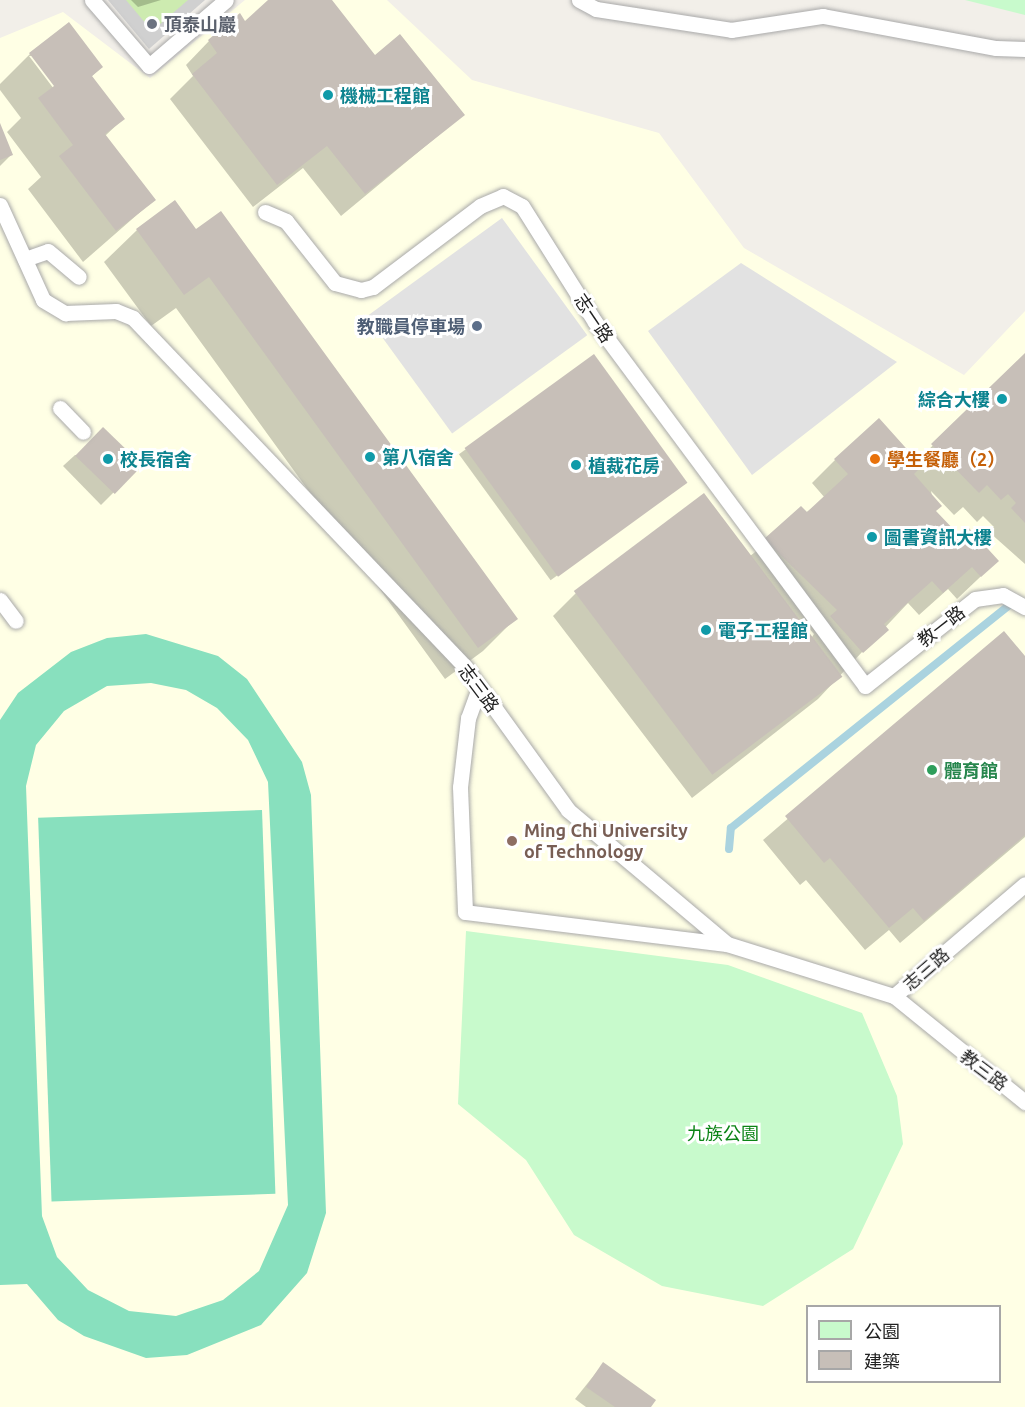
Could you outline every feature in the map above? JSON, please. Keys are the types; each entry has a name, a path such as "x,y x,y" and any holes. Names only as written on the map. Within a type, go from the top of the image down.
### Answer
{"lane":[{"path":"92,0 149,66 226,0"},
{"path":"579,0 596,9 731,30 823,16 996,48 1025,49"},
{"name":"志一路","path":"265,212 286,220 335,283 361,290 373,287 480,206 502,196 522,206 595,322 865,686"},
{"name":"志三路","path":"0,205 43,300 65,313 116,310 133,318 283,471 479,688 568,810 727,944 894,996 1025,884"},
{"path":"24,259 48,251 80,277"},
{"path":"60,408 83,432"},
{"name":"教一路","path":"865,686 975,599 1003,595 1025,607"},
{"path":"0,600 16,621"},
{"path":"479,688 468,718 460,787 465,912 727,944"},
{"name":"教三路","path":"894,996 944,1039 1025,1101"}],"shaded area":[{"name":"頂泰山巖","path":"108,0 205,0 149,49"},
{"name":"Ming Chi University of Technology","path":"245,0 387,0 472,80 659,133 744,248 964,375 1025,311 1025,1407 0,1407 0,38 63,12 150,78"},
{"name":"教職員停車場","path":"502,218 587,335 452,433 367,316"},
{"path":"741,263 897,362 752,475 648,331"}],"green space":[{"path":"126,0 188,0 152,31"},
{"path":"965,0 1025,0 1025,15"},
{"path":"146,634 218,656 247,679 302,762 311,795 326,1213 307,1273 261,1325 187,1355 146,1358 84,1336 58,1320 27,1284 0,1285 0,720 18,693 71,652 107,638","holes":["151,683 186,690 217,708 248,740 268,782 288,1205 259,1271 223,1300 176,1316 129,1311 88,1290 57,1257 42,1216 26,786 36,745 64,711 107,686"]},
{"path":"262,810 275,1194 52,1202 38,818"},
{"name":"九族公園","path":"466,931 728,965 862,1013 897,1096 903,1144 853,1249 763,1306 662,1286 574,1235 526,1160 458,1104"}],"building":[{"name":"機械工程館","path":"268,0 332,0 375,55 400,34 465,115 365,194 327,146 277,185 192,74 217,53 208,40 240,13 245,21"},
{"path":"69,22 103,67 92,76 125,119 105,134 156,200 116,231 59,156 73,145 38,98 54,86 29,53"},
{"path":"0,123 13,155 0,160"},
{"name":"第八宿舍","path":"175,200 196,229 221,211 518,619 478,648 209,277 184,295 136,229"},
{"name":"綜合大樓","path":"1025,353 1025,523 1011,508 1016,503 1008,494 1001,500 987,485 979,493 931,444"},
{"name":"植裁花房","path":"594,354 687,483 558,577 465,448"},
{"name":"圖書資訊大樓","path":"879,418 922,466 914,474 942,506 936,511 958,534 967,526 999,561 981,577 972,567 943,593 932,581 884,624 889,630 863,653 830,616 837,610 764,539 801,506 807,512 848,474 834,459"},
{"name":"校長宿舍","path":"103,427 143,465 115,494 75,456"},
{"name":"電子工程館","path":"704,493 842,677 712,775 574,591"},
{"name":"體育館","path":"1004,631 1025,656 1025,835 924,921 913,908 889,928 830,858 824,863 785,816"},
{"path":"603,1362 656,1400 651,1407 615,1407 586,1387"}],"waterway":[{"path":"729,849 731,828 1014,601"}],"place":[{"name":"頂泰山巖","path":"152,24"},
{"name":"機械工程館","path":"328,95"},
{"name":"教職員停車場","path":"477,326"},
{"name":"綜合大樓","path":"1002,399"},
{"name":"第八宿舍","path":"370,457"},
{"name":"校長宿舍","path":"108,459"},
{"name":"學生餐廳（2）","path":"875,459"},
{"name":"植裁花房","path":"576,465"},
{"name":"圖書資訊大樓","path":"872,537"},
{"name":"電子工程館","path":"706,630"},
{"name":"體育館","path":"932,770"},
{"name":"Ming Chi University of Technology","path":"512,841"}]}
